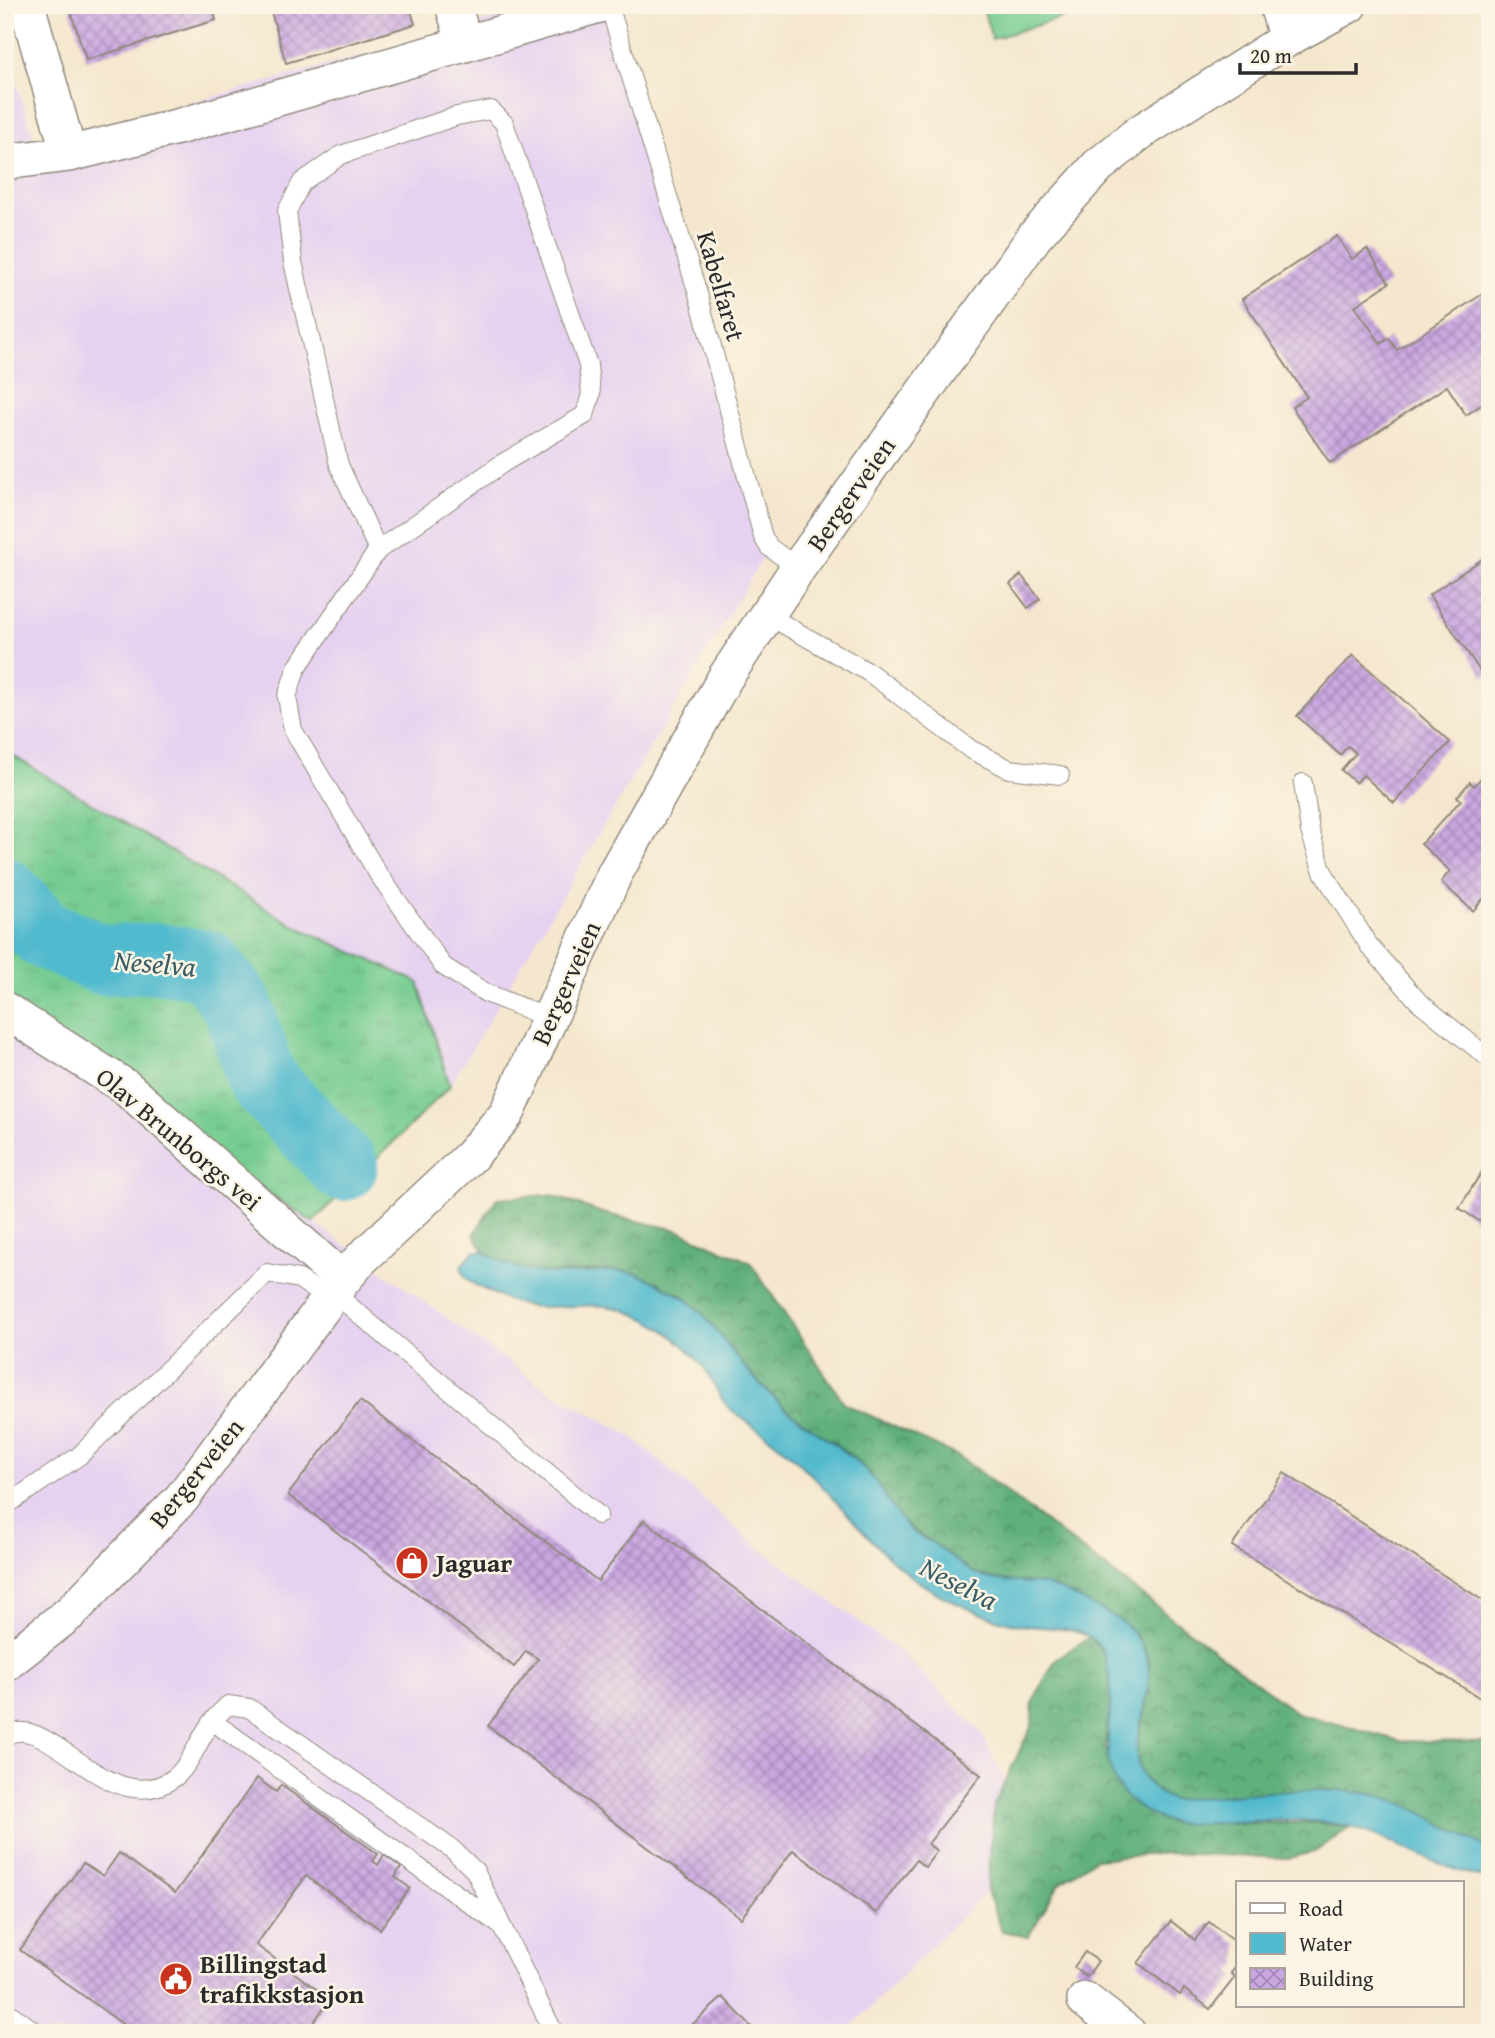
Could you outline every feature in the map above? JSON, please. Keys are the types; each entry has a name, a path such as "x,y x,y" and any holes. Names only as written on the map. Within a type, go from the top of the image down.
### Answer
{"street":[{"path":"27,5 69,154"},
{"path":"453,5 465,44"},
{"path":"5,162 69,154 181,126 599,5"},
{"path":"1277,5 1287,38"},
{"name":"Bergerveien","path":"5,1664 70,1613 182,1498 342,1283 471,1156 507,1113 621,861 671,769 798,568 1035,236 1072,192 1139,133 1287,38 1349,5"},
{"name":"Olav Brunborgs vei","path":"5,1010 36,1027 127,1088 342,1283"},
{"path":"1085,2000 1128,2033"}],"lane":[{"name":"Kabelfaret","path":"608,5 698,294 763,537 769,547 798,568"},
{"path":"377,550 339,465 293,262 287,211 302,182 341,155 457,116 491,110 504,123 588,365 590,394 585,415 503,463 377,550 296,669 287,697 293,730 377,872 443,966 486,993 551,1018"},
{"path":"767,615 870,673 970,749 1009,769 1060,775"},
{"path":"1303,783 1310,831 1323,872 1370,947 1418,1001 1486,1056"},
{"path":"5,1506 79,1456 267,1273 342,1283 598,1515"},
{"path":"5,1737 12,1732 37,1734 121,1787 152,1790 176,1777 212,1721 228,1705 249,1708 452,1849 475,1871 554,2033"},
{"path":"212,1721 502,1927"},
{"path":"5,2010 37,2033"}],"shaded area":[{"path":"545,5 605,5 773,540 450,1086 418,982 297,927 5,751 5,45 36,146"},
{"path":"5,1022 313,1222 549,1391 631,1436 752,1542 902,1654 981,1732 1005,1782 994,1805 987,1891 845,2033 5,2033"}],"green space":[{"path":"982,5 1103,5 992,39"},
{"path":"5,751 297,927 418,982 450,1086 313,1222 5,1022"},
{"path":"551,1195 602,1213 677,1230 750,1262 845,1404 960,1457 1297,1713 1400,1741 1490,1742 1490,1848 1355,1792 1172,1800 1148,1783 1138,1763 1138,1741 1148,1694 1149,1669 1142,1645 1122,1622 1098,1609 1065,1597 976,1574 906,1525 892,1511 871,1476 859,1462 780,1404 696,1308 680,1294 662,1288 637,1274 616,1271 525,1271 504,1265 487,1254 474,1234 497,1198"},
{"path":"1090,1637 1107,1661 1110,1675 1105,1749 1169,1823 1320,1823 1350,1827 1316,1851 1289,1858 1168,1853 1095,1859 1059,1884 1028,1937 1002,1931 987,1891 994,1805 1032,1725 1033,1701 1056,1659"}],"water":[{"path":"482,1251 518,1268 542,1273 633,1273 650,1279 686,1299 705,1316 750,1373 775,1399 865,1469 913,1532 977,1574 999,1580 1047,1585 1122,1622 1142,1645 1149,1669 1147,1694 1137,1741 1138,1763 1148,1783 1172,1800 1308,1790 1383,1797 1411,1808 1490,1848 1490,1878 1457,1870 1370,1833 1335,1824 1294,1820 1187,1824 1157,1818 1144,1811 1118,1787 1111,1771 1108,1754 1110,1684 1104,1654 1097,1643 1070,1630 1026,1626 995,1618 933,1591 876,1545 792,1456 729,1408 704,1368 668,1333 624,1310 595,1306 538,1307 522,1305 500,1297 473,1283 462,1271 461,1266 473,1252"}],"building":[{"path":"69,5 212,5 216,20 86,60"},
{"path":"269,5 409,5 415,24 286,63"},
{"path":"1337,236 1352,259 1367,249 1389,283 1355,306 1381,344 1389,338 1397,350 1490,289 1490,399 1466,415 1447,386 1330,463 1292,407 1307,397 1242,299"},
{"path":"1490,554 1490,673 1484,677 1429,595"},
{"path":"1021,575 1040,599 1028,608 1010,584"},
{"path":"1353,655 1450,742 1394,803 1363,775 1356,783 1341,770 1356,753 1348,746 1340,755 1297,716"},
{"path":"1490,768 1490,905 1483,899 1473,911 1441,882 1450,871 1421,844 1461,800 1457,797 1470,782 1474,786"},
{"path":"1490,1159 1490,1228 1459,1208"},
{"path":"360,1401 598,1581 644,1520 981,1775 928,1844 937,1851 925,1867 916,1860 876,1913 793,1850 741,1918 488,1726 538,1659 526,1651 514,1667 288,1495"},
{"path":"1284,1473 1490,1605 1490,1704 1232,1546"},
{"path":"257,1778 276,1792 281,1785 378,1854 373,1861 378,1865 384,1855 401,1867 395,1877 410,1888 380,1929 306,1876 256,1945 330,1999 306,2033 135,2033 20,1950 83,1863 103,1876 119,1853 175,1893"},
{"path":"1171,1921 1195,1940 1209,1922 1236,1942 1236,1967 1231,1973 1235,1977 1210,2009 1184,1989 1180,1995 1138,1963"},
{"path":"1085,1952 1098,1961 1087,1977 1074,1967"},
{"path":"723,1997 757,2033 683,2033"}],"waterway":[{"name":"Neselva","path":"5,893 44,934 103,960 157,958 207,965 237,1004 262,1080 343,1166"}],"place":[{"name":"Jaguar","path":"412,1563"},
{"name":"Billingstad trafikkstasjon","path":"176,1979"}]}
